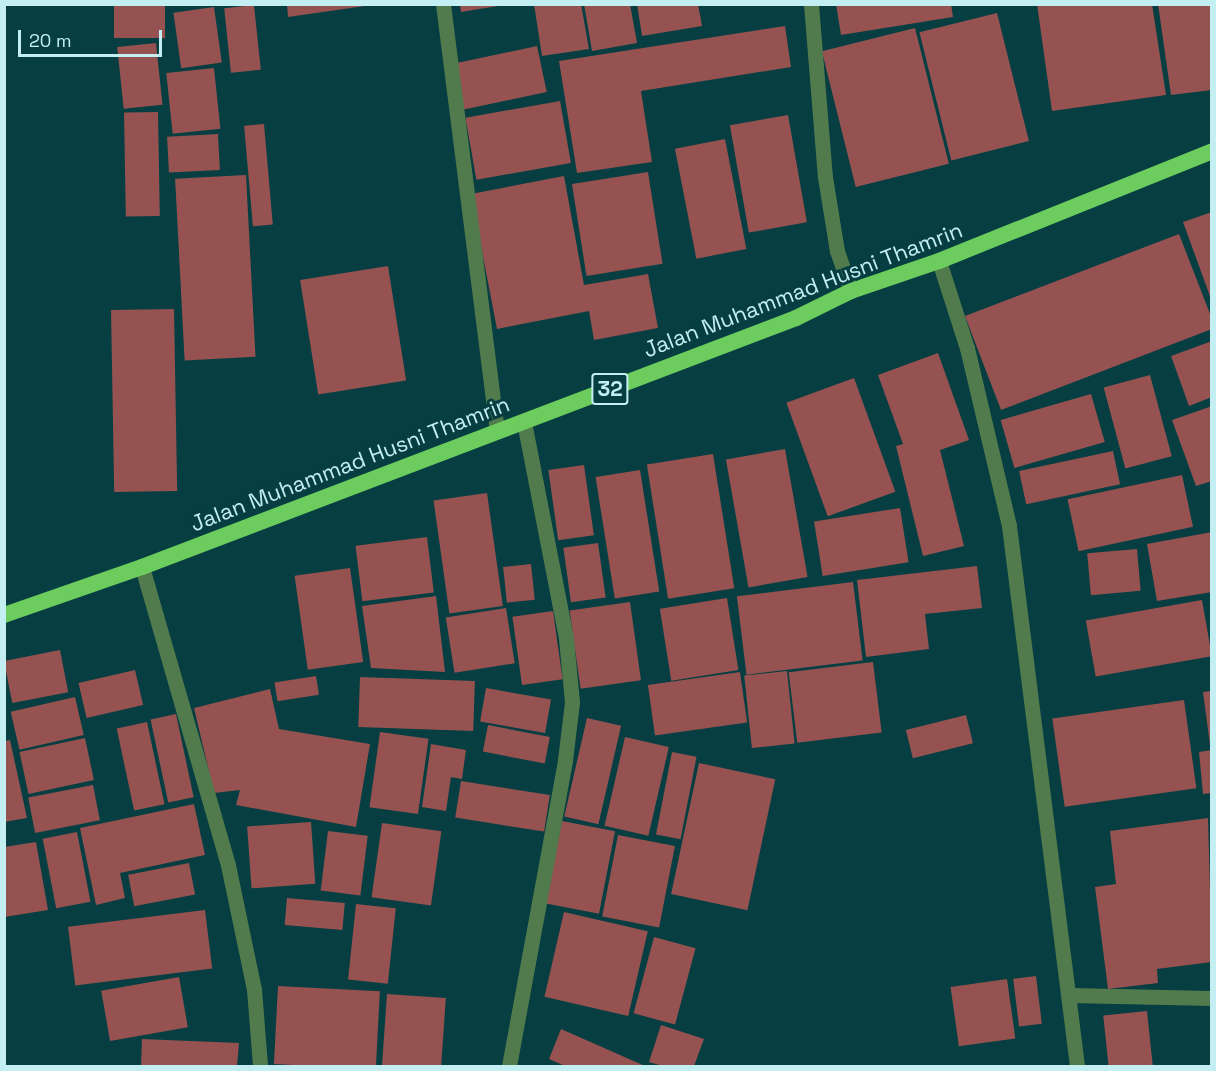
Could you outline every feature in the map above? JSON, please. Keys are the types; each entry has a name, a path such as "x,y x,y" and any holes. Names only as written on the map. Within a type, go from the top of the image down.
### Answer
{"highway":[{"name":"Jalan Muhammad Husni Thamrin","path":"4,615 142,567 796,318 851,291 939,261 1212,151"}],"street":[{"path":"443,4 497,431"},
{"path":"811,4 825,177 837,251 851,291"},
{"path":"939,261 967,348 1010,525 1077,1066"},
{"path":"509,1066 565,760 572,702 566,638 524,422"},
{"path":"142,567 228,865 254,989 260,1066"},
{"path":"1068,995 1212,998"}],"building":[{"path":"114,4 165,4 165,38 114,38"},
{"path":"287,4 365,4 365,6 288,17"},
{"path":"460,4 497,4 498,6 461,12"},
{"path":"534,4 581,4 589,49 542,56"},
{"path":"584,4 630,4 637,43 592,51"},
{"path":"637,4 698,4 702,26 642,36"},
{"path":"836,4 951,4 953,17 841,35"},
{"path":"1037,4 1152,4 1166,95 1052,111"},
{"path":"1158,4 1212,4 1212,90 1171,95"},
{"path":"254,5 261,70 231,73 224,8"},
{"path":"214,7 222,62 181,68 173,13"},
{"path":"997,13 1029,141 951,160 919,32"},
{"path":"785,26 791,67 641,91 652,162 577,173 559,61"},
{"path":"915,28 949,164 856,187 822,51"},
{"path":"156,43 162,105 124,109 117,47"},
{"path":"537,46 547,92 462,110 452,64"},
{"path":"214,68 220,129 173,134 166,73"},
{"path":"560,101 571,163 476,180 465,118"},
{"path":"158,112 160,216 126,217 124,113"},
{"path":"788,115 807,222 749,233 730,125"},
{"path":"264,124 273,225 253,226 244,126"},
{"path":"218,134 220,170 169,173 167,137"},
{"path":"725,139 746,249 696,259 675,149"},
{"path":"648,172 663,264 586,276 572,184"},
{"path":"246,175 256,357 185,360 175,179"},
{"path":"564,176 584,285 648,274 658,328 594,340 589,311 497,329 471,194"},
{"path":"1212,212 1212,299 1211,299 1183,222"},
{"path":"1179,234 1212,319 1212,329 1001,410 965,316"},
{"path":"388,266 406,381 318,394 300,280"},
{"path":"174,309 177,491 114,492 111,310"},
{"path":"1212,341 1212,397 1189,406 1171,356"},
{"path":"938,353 969,440 940,450 964,546 923,556 896,446 903,444 878,375"},
{"path":"1150,375 1172,456 1125,469 1104,387"},
{"path":"854,378 895,492 828,516 786,403"},
{"path":"1091,394 1105,442 1014,468 1001,420"},
{"path":"1212,406 1212,481 1196,486 1172,420"},
{"path":"785,449 808,577 748,587 726,459"},
{"path":"1113,451 1120,484 1026,504 1019,471"},
{"path":"713,454 734,588 668,599 647,464"},
{"path":"584,465 594,535 558,540 548,470"},
{"path":"640,470 659,591 615,599 596,477"},
{"path":"1182,475 1193,527 1079,551 1068,499"},
{"path":"487,493 503,606 449,613 434,501"},
{"path":"900,508 909,562 823,576 814,522"},
{"path":"1212,532 1212,592 1157,601 1147,544"},
{"path":"427,537 434,593 362,601 356,546"},
{"path":"598,543 606,597 571,602 563,548"},
{"path":"1137,549 1141,591 1091,595 1087,553"},
{"path":"531,564 535,600 507,603 503,567"},
{"path":"977,566 982,608 925,614 929,649 866,657 857,580"},
{"path":"350,568 363,662 308,670 295,576"},
{"path":"853,582 863,660 746,675 737,596"},
{"path":"436,596 445,672 371,668 362,606"},
{"path":"727,598 738,670 671,681 660,609"},
{"path":"1202,600 1212,656 1096,677 1086,620"},
{"path":"630,602 641,680 581,689 570,610"},
{"path":"506,608 515,663 455,673 446,618"},
{"path":"553,611 563,679 522,685 512,617"},
{"path":"60,650 68,692 12,703 4,661"},
{"path":"873,662 882,732 797,743 789,672"},
{"path":"135,670 143,705 87,718 78,683"},
{"path":"787,671 795,744 752,748 744,675"},
{"path":"740,672 747,723 655,735 648,685"},
{"path":"316,676 319,695 277,701 275,683"},
{"path":"360,677 475,681 473,731 358,727"},
{"path":"486,688 551,699 545,733 480,721"},
{"path":"270,689 279,729 370,744 356,827 236,805 240,790 214,793 194,708"},
{"path":"1212,691 1212,745 1210,745 1203,692"},
{"path":"75,697 84,735 19,750 11,712"},
{"path":"1184,700 1196,788 1065,807 1052,719"},
{"path":"176,714 194,797 168,803 151,719"},
{"path":"966,715 973,743 913,758 906,730"},
{"path":"587,718 621,726 598,824 564,816"},
{"path":"147,722 164,804 134,811 117,728"},
{"path":"488,725 550,737 545,764 483,752"},
{"path":"380,732 429,739 418,814 369,807"},
{"path":"625,737 669,747 648,836 605,826"},
{"path":"85,738 94,780 28,794 19,752"},
{"path":"10,740 27,818 4,822 4,741"},
{"path":"431,744 466,750 462,779 451,777 446,811 422,807"},
{"path":"1212,750 1212,793 1203,794 1199,752"},
{"path":"672,752 697,757 681,839 656,834"},
{"path":"699,763 775,779 747,910 671,894"},
{"path":"461,781 550,795 544,832 455,818"},
{"path":"93,785 100,820 35,833 28,798"},
{"path":"194,804 205,855 120,873 125,898 96,905 80,828"},
{"path":"1208,818 1212,962 1157,969 1158,983 1108,989 1095,887 1116,884 1110,831"},
{"path":"562,821 615,831 599,914 546,903"},
{"path":"311,822 315,884 251,888 247,826"},
{"path":"382,823 441,831 431,906 372,897"},
{"path":"328,831 368,836 360,895 321,891"},
{"path":"77,832 91,902 56,908 43,839"},
{"path":"618,835 675,846 659,928 602,916"},
{"path":"36,842 48,910 4,917 4,847"},
{"path":"189,863 195,894 134,906 128,875"},
{"path":"287,898 345,903 342,930 285,925"},
{"path":"356,904 396,908 388,984 348,980"},
{"path":"205,910 212,969 75,985 68,927"},
{"path":"564,912 648,931 628,1016 544,997"},
{"path":"654,937 696,948 675,1024 634,1013"},
{"path":"1036,976 1042,1024 1019,1026 1013,979"},
{"path":"179,977 188,1027 110,1041 101,991"},
{"path":"1007,979 1015,1038 959,1046 951,987"},
{"path":"278,986 380,991 376,1066 274,1064"},
{"path":"387,994 446,998 441,1066 382,1066"},
{"path":"1147,1011 1153,1066 1109,1066 1103,1016"},
{"path":"661,1025 704,1039 694,1066 663,1066 649,1062"},
{"path":"561,1029 645,1066 565,1066 549,1059"},
{"path":"142,1039 239,1043 237,1066 141,1066"}]}
